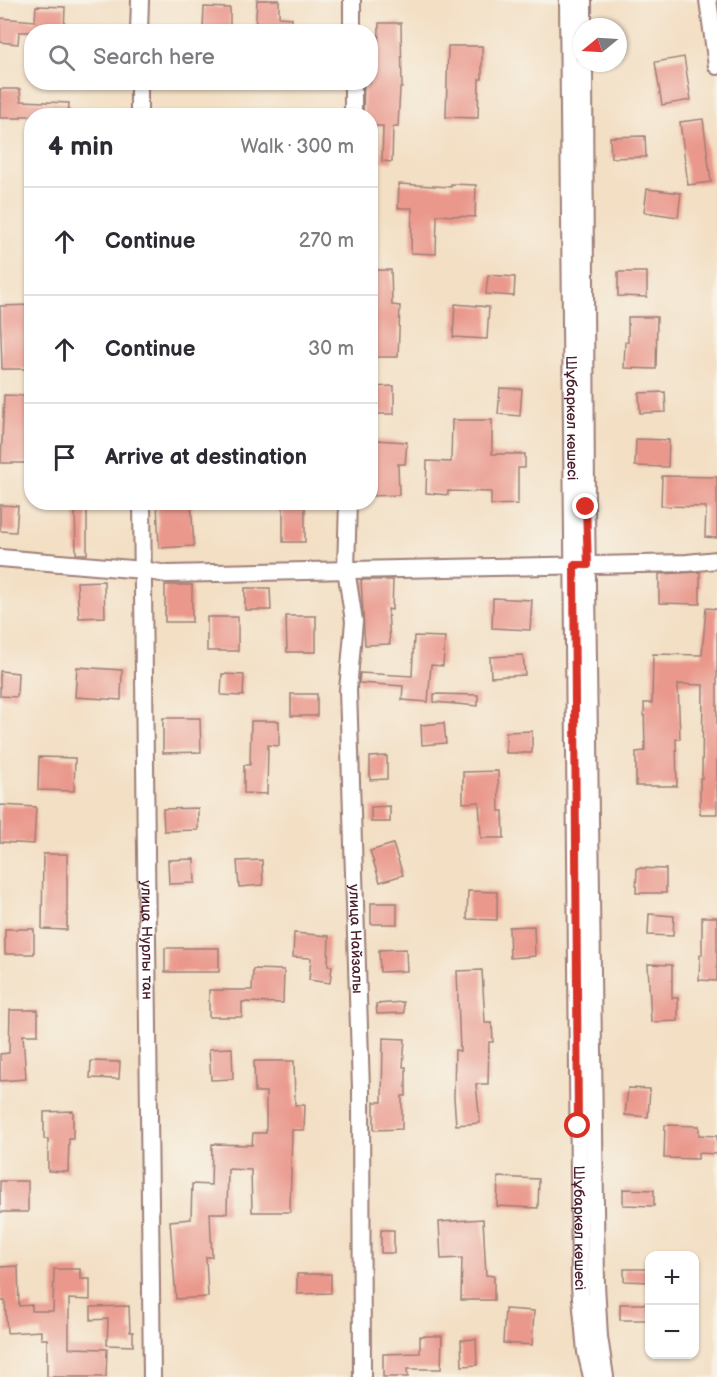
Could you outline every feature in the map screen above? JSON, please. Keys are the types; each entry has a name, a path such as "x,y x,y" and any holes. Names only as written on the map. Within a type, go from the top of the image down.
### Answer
{"street":[{"path":"139,24 140,0"},
{"path":"352,0 352,24"},
{"name":"Шұбаркөл көшесі","path":"568,0 596,1284 599,1337 605,1377"},
{"path":"583,0 583,18"},
{"path":"708,0 717,66"},
{"name":"Шұбаркөл көшесі","path":"584,72 580,1286 586,1352 592,1377"},
{"path":"139,90 139,108"},
{"path":"353,90 353,108"},
{"name":"улица Нурлы тан","path":"142,510 152,1377"},
{"name":"улица Найзалы","path":"348,510 346,569 354,621 348,690 361,1089 362,1377"},
{"path":"0,558 167,574 687,563 717,560"}],"building":[{"path":"257,0 279,0 279,17 292,18 292,24 256,24"},
{"path":"36,6 65,7 64,24 24,24 24,32 19,32 18,44 0,42 0,18 35,21"},
{"path":"204,7 230,8 230,24 203,24"},
{"path":"379,23 401,23 402,88 400,88 398,127 393,127 392,162 382,161 383,126 378,126 378,108 363,108 364,90 378,90"},
{"path":"448,46 482,46 482,79 479,79 478,118 446,117"},
{"path":"684,57 691,100 662,105 655,62"},
{"path":"0,89 20,89 21,101 69,103 69,108 24,108 24,116 21,118 0,118"},
{"path":"703,119 711,182 688,185 680,122"},
{"path":"645,136 646,157 611,158 610,137"},
{"path":"399,184 451,187 451,184 476,185 475,217 437,215 436,254 411,253 412,208 398,208"},
{"path":"647,189 681,193 678,217 644,212"},
{"path":"378,270 391,270 392,305 400,306 398,357 378,357"},
{"path":"618,272 647,272 647,297 618,296"},
{"path":"488,275 515,277 514,296 486,294"},
{"path":"455,304 489,307 487,339 453,337"},
{"path":"24,305 24,369 2,369 0,306"},
{"path":"628,317 657,317 656,369 624,368 625,342 628,342"},
{"path":"394,386 394,414 378,414 378,387"},
{"path":"500,388 522,389 520,416 498,414"},
{"path":"665,392 666,412 640,413 639,393"},
{"path":"4,395 24,396 24,463 1,463"},
{"path":"452,420 492,420 492,454 525,454 525,468 518,468 518,504 491,505 491,492 448,491 448,495 426,493 427,461 451,462"},
{"path":"636,439 669,440 668,467 635,466"},
{"path":"378,440 407,442 405,464 398,464 399,495 378,496"},
{"path":"662,476 717,477 717,538 705,537 706,507 661,506"},
{"path":"0,505 18,506 16,532 0,531"},
{"path":"75,510 87,510 87,554 76,554"},
{"path":"157,510 192,510 194,546 159,548"},
{"path":"283,510 305,510 305,542 283,542"},
{"path":"700,572 700,604 659,603 659,574"},
{"path":"361,580 393,580 392,610 388,609 390,644 365,645"},
{"path":"104,581 105,617 79,618 77,582"},
{"path":"165,585 192,585 192,622 165,622"},
{"path":"245,588 270,588 271,610 245,610"},
{"path":"493,598 532,600 530,630 492,628"},
{"path":"706,608 717,609 717,814 700,814 703,685 678,684 680,739 676,739 677,786 636,786 636,752 645,751 644,703 652,703 653,654 702,655"},
{"path":"286,616 316,616 316,652 287,652"},
{"path":"207,617 238,617 238,651 207,651"},
{"path":"414,636 445,637 443,666 431,665 428,702 402,700 403,686 359,683 360,673 412,676"},
{"path":"523,655 525,675 491,677 490,657"},
{"path":"77,667 122,670 121,700 75,697"},
{"path":"0,671 18,673 17,697 0,696"},
{"path":"222,674 244,675 243,696 221,695"},
{"path":"291,694 317,694 317,716 291,716"},
{"path":"434,694 478,695 478,706 434,702"},
{"path":"163,718 200,718 201,752 163,753"},
{"path":"251,721 279,721 279,746 268,745 267,794 244,793 244,765 250,765"},
{"path":"444,723 446,743 422,745 421,725"},
{"path":"532,731 532,753 506,753 506,732"},
{"path":"387,756 387,779 370,780 370,757"},
{"path":"39,757 75,758 74,791 38,790"},
{"path":"498,771 499,811 503,811 504,838 481,838 479,802 463,803 463,772"},
{"path":"0,805 36,807 34,844 0,842"},
{"path":"390,806 390,822 371,822 371,807"},
{"path":"198,808 198,830 164,831 163,809"},
{"path":"393,844 403,875 380,882 370,851"},
{"path":"43,854 67,854 67,930 42,929"},
{"path":"194,859 195,883 169,884 168,860"},
{"path":"262,860 263,885 239,887 237,861"},
{"path":"637,868 666,869 666,893 636,893"},
{"path":"468,891 497,892 497,920 467,919"},
{"path":"371,903 397,903 397,924 371,924"},
{"path":"649,914 674,916 673,936 648,935"},
{"path":"702,917 717,917 717,981 699,980 700,955 702,955"},
{"path":"534,926 535,956 510,958 509,927"},
{"path":"5,929 34,929 34,954 5,954"},
{"path":"294,933 329,936 328,966 332,966 330,983 309,980 311,958 293,957"},
{"path":"165,948 219,948 219,972 165,972"},
{"path":"406,949 407,971 380,972 379,950"},
{"path":"648,964 672,965 672,998 678,998 678,1021 651,1022"},
{"path":"253,969 284,970 283,1003 242,1002 242,1017 209,1017 209,990 252,990"},
{"path":"482,970 485,1023 492,1023 493,1042 489,1042 488,1084 476,1084 480,1123 456,1125 455,1050 460,1051 457,971"},
{"path":"403,1002 404,1013 377,1014 376,1004"},
{"path":"10,1010 38,1010 38,1035 23,1035 26,1079 0,1081 0,1054 9,1053"},
{"path":"383,1038 405,1039 403,1067 406,1067 406,1096 402,1096 402,1129 374,1130 374,1102 382,1102"},
{"path":"232,1048 233,1079 211,1080 209,1049"},
{"path":"91,1061 120,1062 119,1079 90,1078"},
{"path":"254,1061 294,1061 295,1105 305,1105 304,1130 292,1130 290,1212 252,1212 251,1170 228,1169 227,1213 210,1213 212,1257 206,1257 208,1297 176,1299 170,1221 191,1219 192,1184 211,1185 212,1144 252,1145 253,1133 266,1133 266,1092 255,1092"},
{"path":"628,1088 650,1089 648,1117 625,1115"},
{"path":"73,1111 73,1139 69,1139 68,1172 48,1171 48,1139 44,1139 44,1112"},
{"path":"665,1125 699,1126 699,1135 717,1136 717,1154 698,1153 698,1159 664,1158"},
{"path":"498,1177 539,1179 538,1208 497,1206"},
{"path":"0,1181 28,1181 28,1212 0,1212"},
{"path":"623,1189 654,1190 654,1206 623,1205"},
{"path":"483,1219 486,1275 494,1276 494,1300 461,1300 462,1258 441,1259 439,1222"},
{"path":"381,1230 394,1230 394,1253 381,1253"},
{"path":"18,1266 19,1306 32,1305 32,1311 53,1311 54,1269 80,1269 80,1279 90,1279 90,1300 69,1299 69,1348 107,1349 106,1377 47,1377 47,1339 41,1339 41,1331 7,1333 5,1301 0,1301 0,1267"},
{"path":"624,1269 645,1269 645,1282 624,1281"},
{"path":"297,1274 331,1274 331,1293 297,1294"},
{"path":"620,1304 645,1304 645,1320 620,1320"},
{"path":"129,1306 133,1346 107,1345 108,1319 91,1320 91,1307"},
{"path":"505,1309 534,1311 532,1345 503,1343"},
{"path":"420,1336 442,1336 441,1369 407,1369 408,1377 383,1377 383,1354 420,1353"},
{"path":"476,1339 477,1365 462,1366 461,1340"}],"route":[{"path":"578,1126 574,565 588,565 586,507"}]}
